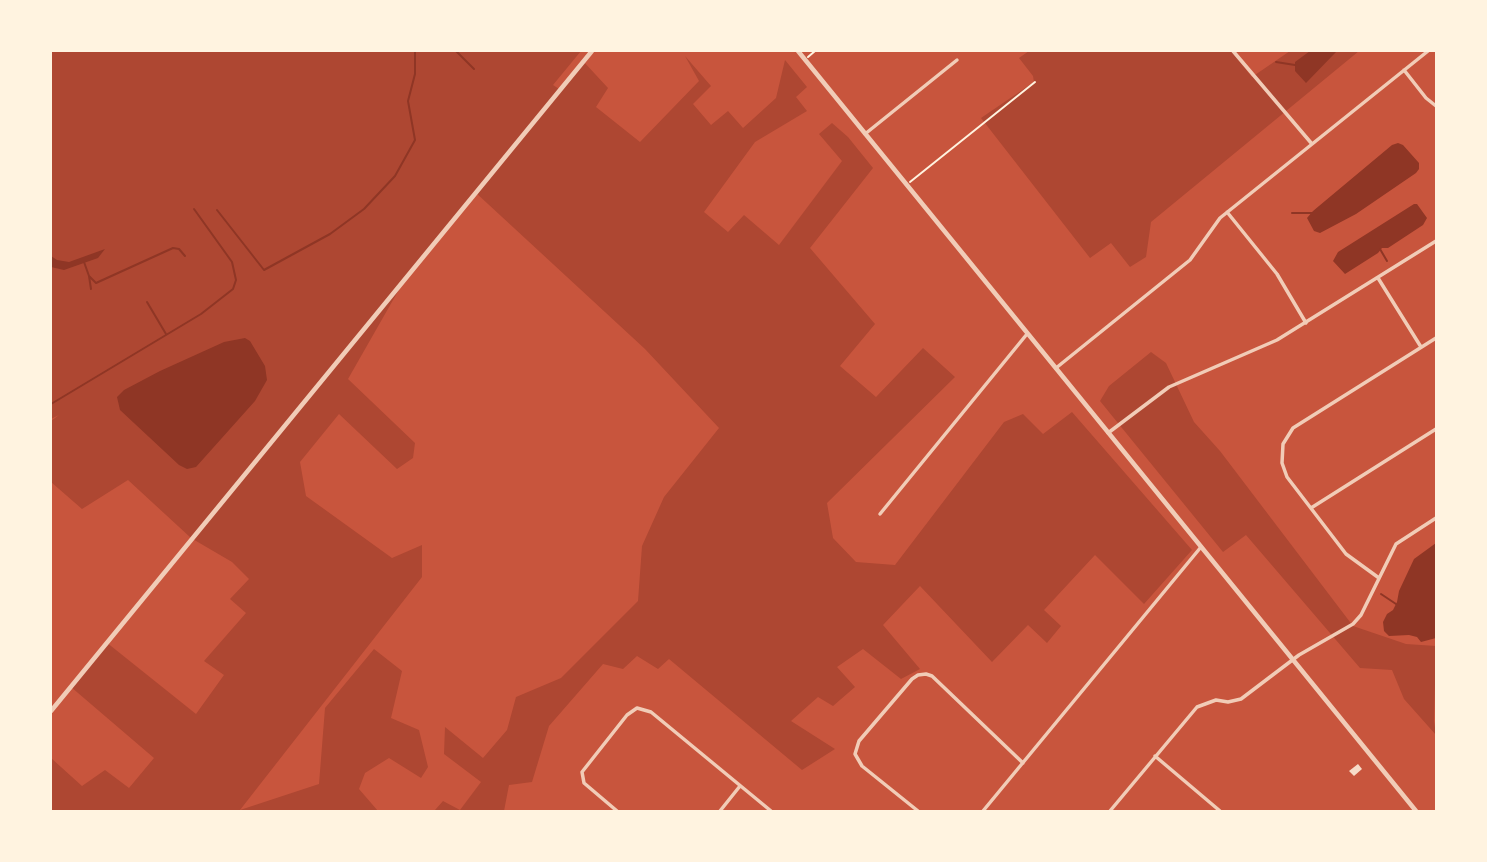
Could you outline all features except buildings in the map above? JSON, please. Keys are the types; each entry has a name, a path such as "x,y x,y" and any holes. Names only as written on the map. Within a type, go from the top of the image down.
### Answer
{"street":[{"path":"51,711 592,51"},
{"path":"798,51 1416,811"},
{"path":"1233,51 1312,144"},
{"path":"1056,369 1185,264 1214,224 1227,212 1428,51"},
{"path":"865,134 957,60"},
{"path":"1404,70 1426,98 1436,106"},
{"path":"1227,212 1277,274 1306,323"},
{"path":"1108,433 1178,382 1262,348 1436,241"},
{"path":"1378,278 1421,348"},
{"path":"880,514 1027,334"},
{"path":"1379,578 1346,554 1287,477 1282,450 1287,435 1293,428 1436,338"},
{"path":"1311,508 1436,429"},
{"path":"1110,811 1197,707 1216,699 1228,702 1241,699 1292,659 1356,622 1400,541 1436,518"},
{"path":"983,811 1201,547"},
{"path":"918,811 862,766 855,754 859,741 918,675 932,676 1023,763"},
{"path":"617,811 583,783 582,772 627,715 638,708 651,712 771,811"},
{"path":"1155,756 1220,811"},
{"path":"720,811 740,786"}],"path":[{"path":"805,59 815,51"},
{"path":"906,184 1035,82"}],"shaded area":[{"path":"51,51 581,51 553,85 559,89 583,61 608,88 596,107 640,142 699,81 685,56 711,86 693,104 711,125 728,111 743,128 776,98 785,60 807,87 796,97 807,111 755,142 704,212 728,232 744,215 779,245 842,161 819,134 832,123 848,137 873,168 810,248 875,324 840,366 876,397 923,348 955,377 827,503 833,538 856,562 895,565 1004,422 1023,414 1043,434 1072,412 1192,550 1144,604 1095,555 1044,610 1061,626 1047,643 1028,625 992,662 920,586 883,625 920,669 901,679 863,649 837,667 855,687 833,706 818,697 791,721 835,749 802,770 669,659 658,669 637,656 623,669 603,664 549,726 532,782 509,785 504,811 436,811 443,801 460,810 481,782 444,754 445,727 483,758 507,730 516,697 561,678 638,601 642,546 664,497 719,428 645,349 475,192 409,272 348,379 415,443 413,458 397,469 339,414 300,462 306,496 392,558 422,545 422,577 240,810 319,784 325,708 374,649 402,671 391,718 419,730 428,767 421,778 389,758 365,773 359,789 378,811 51,811 51,758 82,786 105,770 129,788 154,758 71,687 106,642 196,714 224,675 204,661 246,613 230,599 249,579 232,562 191,538 128,480 82,509 51,482 51,421 59,415 51,419"},
{"path":"1029,51 1231,51 1252,77 1290,51 1359,51 1151,222 1146,257 1130,267 1111,243 1090,258 981,118 1034,82 1033,76 1019,58"},
{"path":"1310,51 1337,51 1306,83 1295,71 1295,62"},
{"path":"1398,143 1419,163 1416,173 1356,214 1320,233 1314,231 1307,218 1313,211 1392,145"},
{"path":"1417,204 1427,218 1423,225 1388,248 1382,248 1345,274 1333,261 1338,252"},
{"path":"105,249 98,258 64,270 51,267 51,256 69,262"},
{"path":"245,338 250,341 265,366 267,380 255,401 196,467 187,469 179,465 120,410 117,397 124,390 224,342"},
{"path":"1151,352 1166,363 1194,422 1220,451 1353,626 1406,644 1436,646 1436,735 1404,699 1392,670 1360,668 1246,535 1223,552 1100,401 1109,386"},
{"path":"1436,543 1436,638 1421,642 1417,637 1409,635 1389,636 1384,631 1383,622 1397,602 1399,591 1414,559"}],"waterway":[{"path":"217,210 264,270 330,234 364,209 395,176 415,140 408,101 415,74 415,51"},
{"path":"456,51 474,69"},
{"path":"1276,62 1295,65"},
{"path":"51,404 201,314 233,289 236,280 232,262 194,209"},
{"path":"1292,213 1312,213"},
{"path":"84,262 89,276 96,283 173,248 179,249 185,256"},
{"path":"1380,249 1387,261"},
{"path":"89,276 91,289"},
{"path":"147,302 166,334"},
{"path":"1381,594 1396,604"}]}
